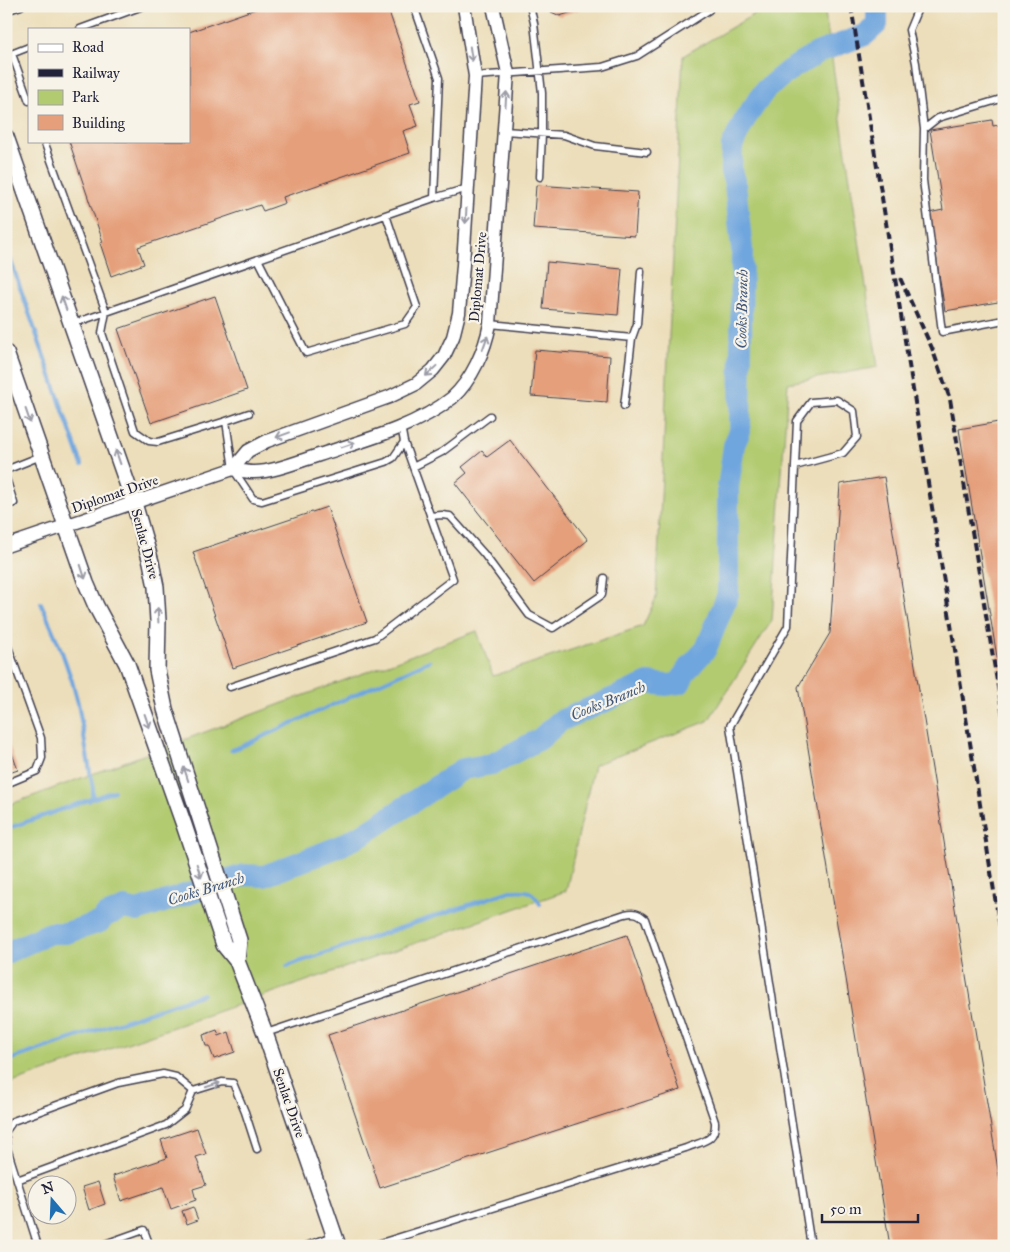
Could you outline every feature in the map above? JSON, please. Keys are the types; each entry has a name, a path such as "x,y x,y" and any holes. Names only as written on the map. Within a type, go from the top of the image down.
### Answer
{"street":[{"name":"Diplomat Drive","path":"6,546 233,468 248,451 267,441 389,397 416,384 433,370 444,356 454,337 459,314 475,76 464,6"},
{"name":"Diplomat Drive","path":"233,468 253,472 283,467 401,426 424,416 438,407 452,397 465,383 487,340 490,324 508,73 494,6"},
{"name":"Senlac Drive","path":"6,136 134,503 151,562 156,588 158,621 157,670 165,709 239,940 238,961"},
{"name":"Senlac Drive","path":"7,356 86,583 127,664 224,945 238,961 265,1033 336,1240"}],"lane":[{"path":"6,11 20,6"},
{"path":"83,28 143,6"},
{"path":"414,6 439,78 434,198"},
{"path":"530,6 534,23 542,93 540,177"},
{"path":"919,6 909,30 916,63 924,129 923,180 942,332 1004,320"},
{"path":"475,76 602,67 637,56 709,10"},
{"path":"28,48 9,55 28,99"},
{"path":"924,129 938,118 1004,98"},
{"path":"504,131 564,135 595,146 647,152"},
{"path":"44,142 106,312 102,333 135,432 149,441 158,442 249,413"},
{"path":"72,324 386,214 468,188"},
{"path":"258,259 306,353 405,324 417,307 386,214"},
{"path":"624,406 632,338 637,324 641,271"},
{"path":"490,324 632,338"},
{"path":"795,466 843,453 857,437 854,410 837,400 811,402 798,421 795,466 788,626 730,726 811,1246"},
{"path":"413,467 442,452 490,416"},
{"path":"226,421 233,468 253,499 262,501 386,462 393,458 404,442"},
{"path":"230,688 375,638 453,579 404,442 401,426"},
{"path":"6,470 42,456"},
{"path":"6,478 14,503 6,506"},
{"path":"430,516 450,516 484,554 529,615 553,628 602,595 604,578"},
{"path":"6,641 41,738 42,758 37,771 6,784"},
{"path":"265,1033 625,914 633,912 646,918 715,1122 715,1131 712,1138 686,1148 371,1246"},
{"path":"6,1131 13,1122 118,1083 163,1074 176,1077 193,1091"},
{"path":"193,1091 222,1082 233,1083 246,1112 257,1149"},
{"path":"17,1180 166,1126 186,1110 193,1091"},
{"path":"6,1138 7,1148 38,1246"},
{"path":"99,1246 144,1230 150,1246"},
{"path":"306,1246 336,1240"}],"green space":[{"path":"768,6 824,6 878,367 788,383 772,620 708,721 594,765 566,891 6,1085 6,806 477,631 493,676 643,626 656,598 683,56"}],"building":[{"path":"264,6 387,6 420,101 410,104 418,126 403,131 410,153 283,197 285,203 263,211 260,205 138,247 144,264 111,276 100,243 103,242 69,142 190,142 190,32"},
{"path":"546,6 586,7 560,16 547,10"},
{"path":"992,120 993,126 1004,124 1004,301 945,311 929,213 943,210 930,130"},
{"path":"536,185 638,192 635,236 533,229"},
{"path":"547,262 622,269 618,315 543,309"},
{"path":"215,296 247,390 151,423 118,329"},
{"path":"535,350 610,356 607,402 531,396"},
{"path":"1004,421 1004,693 1003,693 959,429"},
{"path":"510,440 588,540 534,583 455,483 467,473 462,467 482,451 487,457"},
{"path":"884,477 1004,1206 1004,1246 890,1246 798,687 830,633 840,484"},
{"path":"327,507 367,622 233,668 193,552"},
{"path":"6,737 18,770 6,774"},
{"path":"627,935 680,1090 380,1188 328,1035"},
{"path":"217,1030 219,1036 229,1032 235,1052 214,1059 209,1046 206,1046 203,1035"},
{"path":"197,1128 206,1154 196,1157 206,1185 193,1189 196,1200 171,1209 163,1187 121,1201 113,1176 167,1158 161,1140"},
{"path":"98,1182 105,1204 89,1210 82,1187"},
{"path":"193,1207 198,1220 187,1224 182,1211"}],"waterway":[{"name":"Cooks Branch","path":"6,953 50,933 66,933 100,922 105,916 125,908 137,911 244,875 264,876 338,847 365,833 463,769 492,764 540,739 560,721 648,683 667,685 680,683 686,671 706,649 728,594 728,488 734,445 740,431 742,249 735,184 731,171 732,146 745,119 765,90 788,71 819,52 865,35 877,24 877,6"},
{"path":"6,247 82,465"},
{"path":"41,603 62,652 78,703 93,789 93,796 89,801"},
{"path":"231,750 429,661"},
{"path":"6,829 114,791"},
{"path":"287,966 510,891 520,890 531,893 540,904"},
{"path":"6,1061 203,994"}],"railway":[{"path":"851,6 1004,953"},
{"path":"900,278 932,348 950,399 1004,723"}]}
